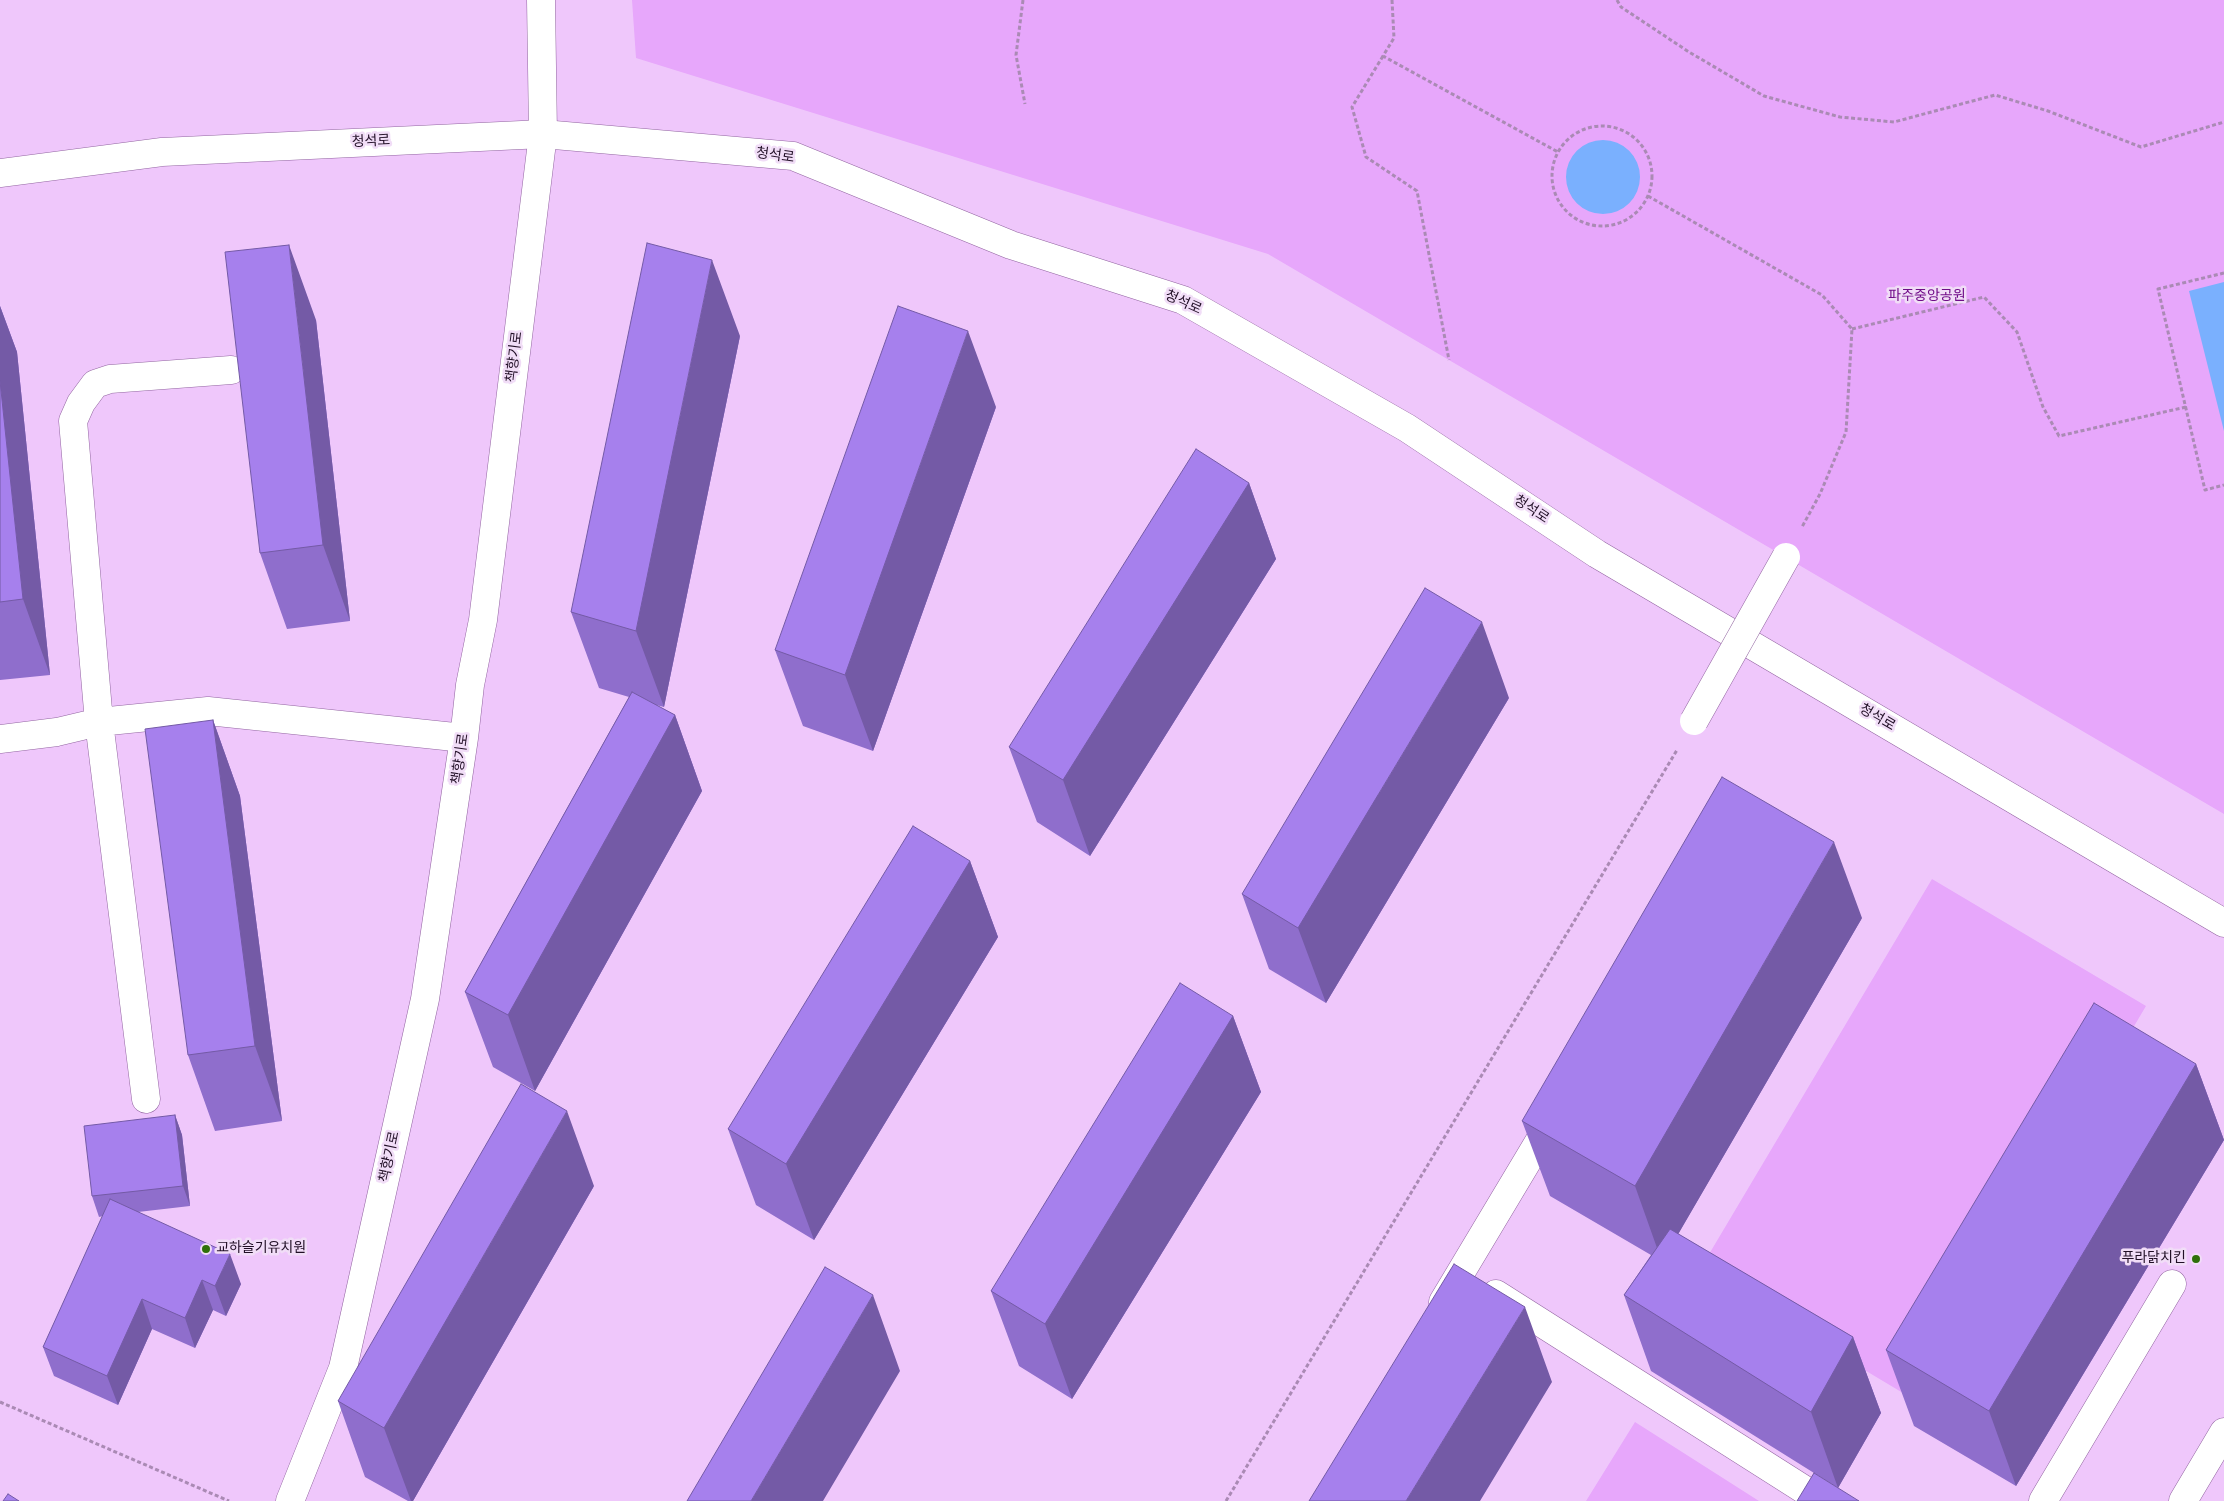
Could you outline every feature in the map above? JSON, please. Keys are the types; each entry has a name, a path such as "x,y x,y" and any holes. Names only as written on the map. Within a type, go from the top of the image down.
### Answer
{"main road":[{"name":"책향기로","path":"290,1501 343,1368 425,999 464,738 470,685 483,620 543,134 541,0"},
{"name":"청석로","path":"0,173 162,152 543,134 793,156 1011,245 1183,300 1407,428 1597,554 2224,923"},
{"path":"146,1099 99,722 73,421 81,403 95,384 110,379 231,370"},
{"path":"1694,721 1786,557"},
{"path":"0,738 57,732 99,722 208,711 464,738"},
{"path":"1430,1323 1562,1102"},
{"path":"1460,1272 1822,1501"},
{"path":"2043,1501 2172,1284"},
{"path":"2183,1501 2224,1432"}],"path":[{"path":"1023,0 1016,55 1025,104"},
{"path":"1392,0 1394,38 1352,107 1366,157 1417,191 1449,360"},
{"path":"1617,0 1621,7 1689,52 1764,96 1840,117 1894,122 1995,95 2048,112 2141,147 2224,122"},
{"path":"1383,56 1558,152"},
{"path":"1594,126 1610,126 1624,131 1636,139 1646,151 1651,166 1652,181 1648,196 1640,208 1629,218 1616,224 1601,226 1587,223 1574,217 1563,207 1556,194 1553,166 1558,152 1567,140 1580,131 1594,126"},
{"path":"1648,196 1822,296 1852,329 1846,432 1820,494 1786,557"},
{"path":"2224,273 2158,289 2205,490 2224,485"},
{"path":"1852,329 1984,297 2017,332 2043,407 2059,436 2186,407"},
{"path":"1226,1501 1694,721"},
{"path":"0,1402 229,1501"}],"green space":[{"name":"파주중앙공원","path":"632,0 2224,0 2224,814 1268,254 636,58"},
{"path":"1932,879 2146,1006 1913,1399 1699,1271"},
{"path":"1635,1422 1759,1501 1586,1501"}],"water":[{"path":"1596,140 1610,140 1624,146 1634,156 1640,170 1638,191 1624,208 1610,214 1596,214 1582,208 1572,198 1566,184 1566,170 1572,156 1582,146"},
{"path":"2224,282 2224,431 2189,291"}],"building":[{"path":"647,243 712,260 636,631 571,612"},
{"path":"289,245 323,545 260,553 225,252"},
{"path":"898,306 968,331 845,675 775,650"},
{"path":"0,381 23,599 0,602"},
{"path":"1196,449 1249,483 1063,780 1009,747"},
{"path":"1425,588 1482,622 1298,928 1242,894"},
{"path":"632,692 675,715 508,1015 465,992"},
{"path":"213,720 255,1046 188,1055 145,729"},
{"path":"1722,777 1834,842 1635,1186 1522,1121"},
{"path":"913,826 970,861 786,1164 728,1129"},
{"path":"1180,983 1233,1016 1045,1324 991,1291"},
{"path":"2094,1003 2196,1064 1989,1411 1886,1350"},
{"path":"521,1084 567,1111 384,1428 338,1401"},
{"path":"175,1115 183,1186 92,1196 84,1126"},
{"path":"110,1199 230,1254 215,1286 202,1280 185,1318 142,1299 107,1376 43,1347"},
{"path":"1670,1229 1853,1337 1811,1412 1624,1295"},
{"path":"1454,1264 1525,1307 1406,1501 1309,1501"},
{"path":"825,1267 873,1295 751,1501 687,1501"},
{"path":"1814,1473 1859,1501 1797,1501"},
{"path":"8,1494 19,1501 3,1501"}],"place":[{"name":"교하슬기유치원","path":"206,1249"},
{"name":"푸라닭치킨","path":"2196,1259"}]}
